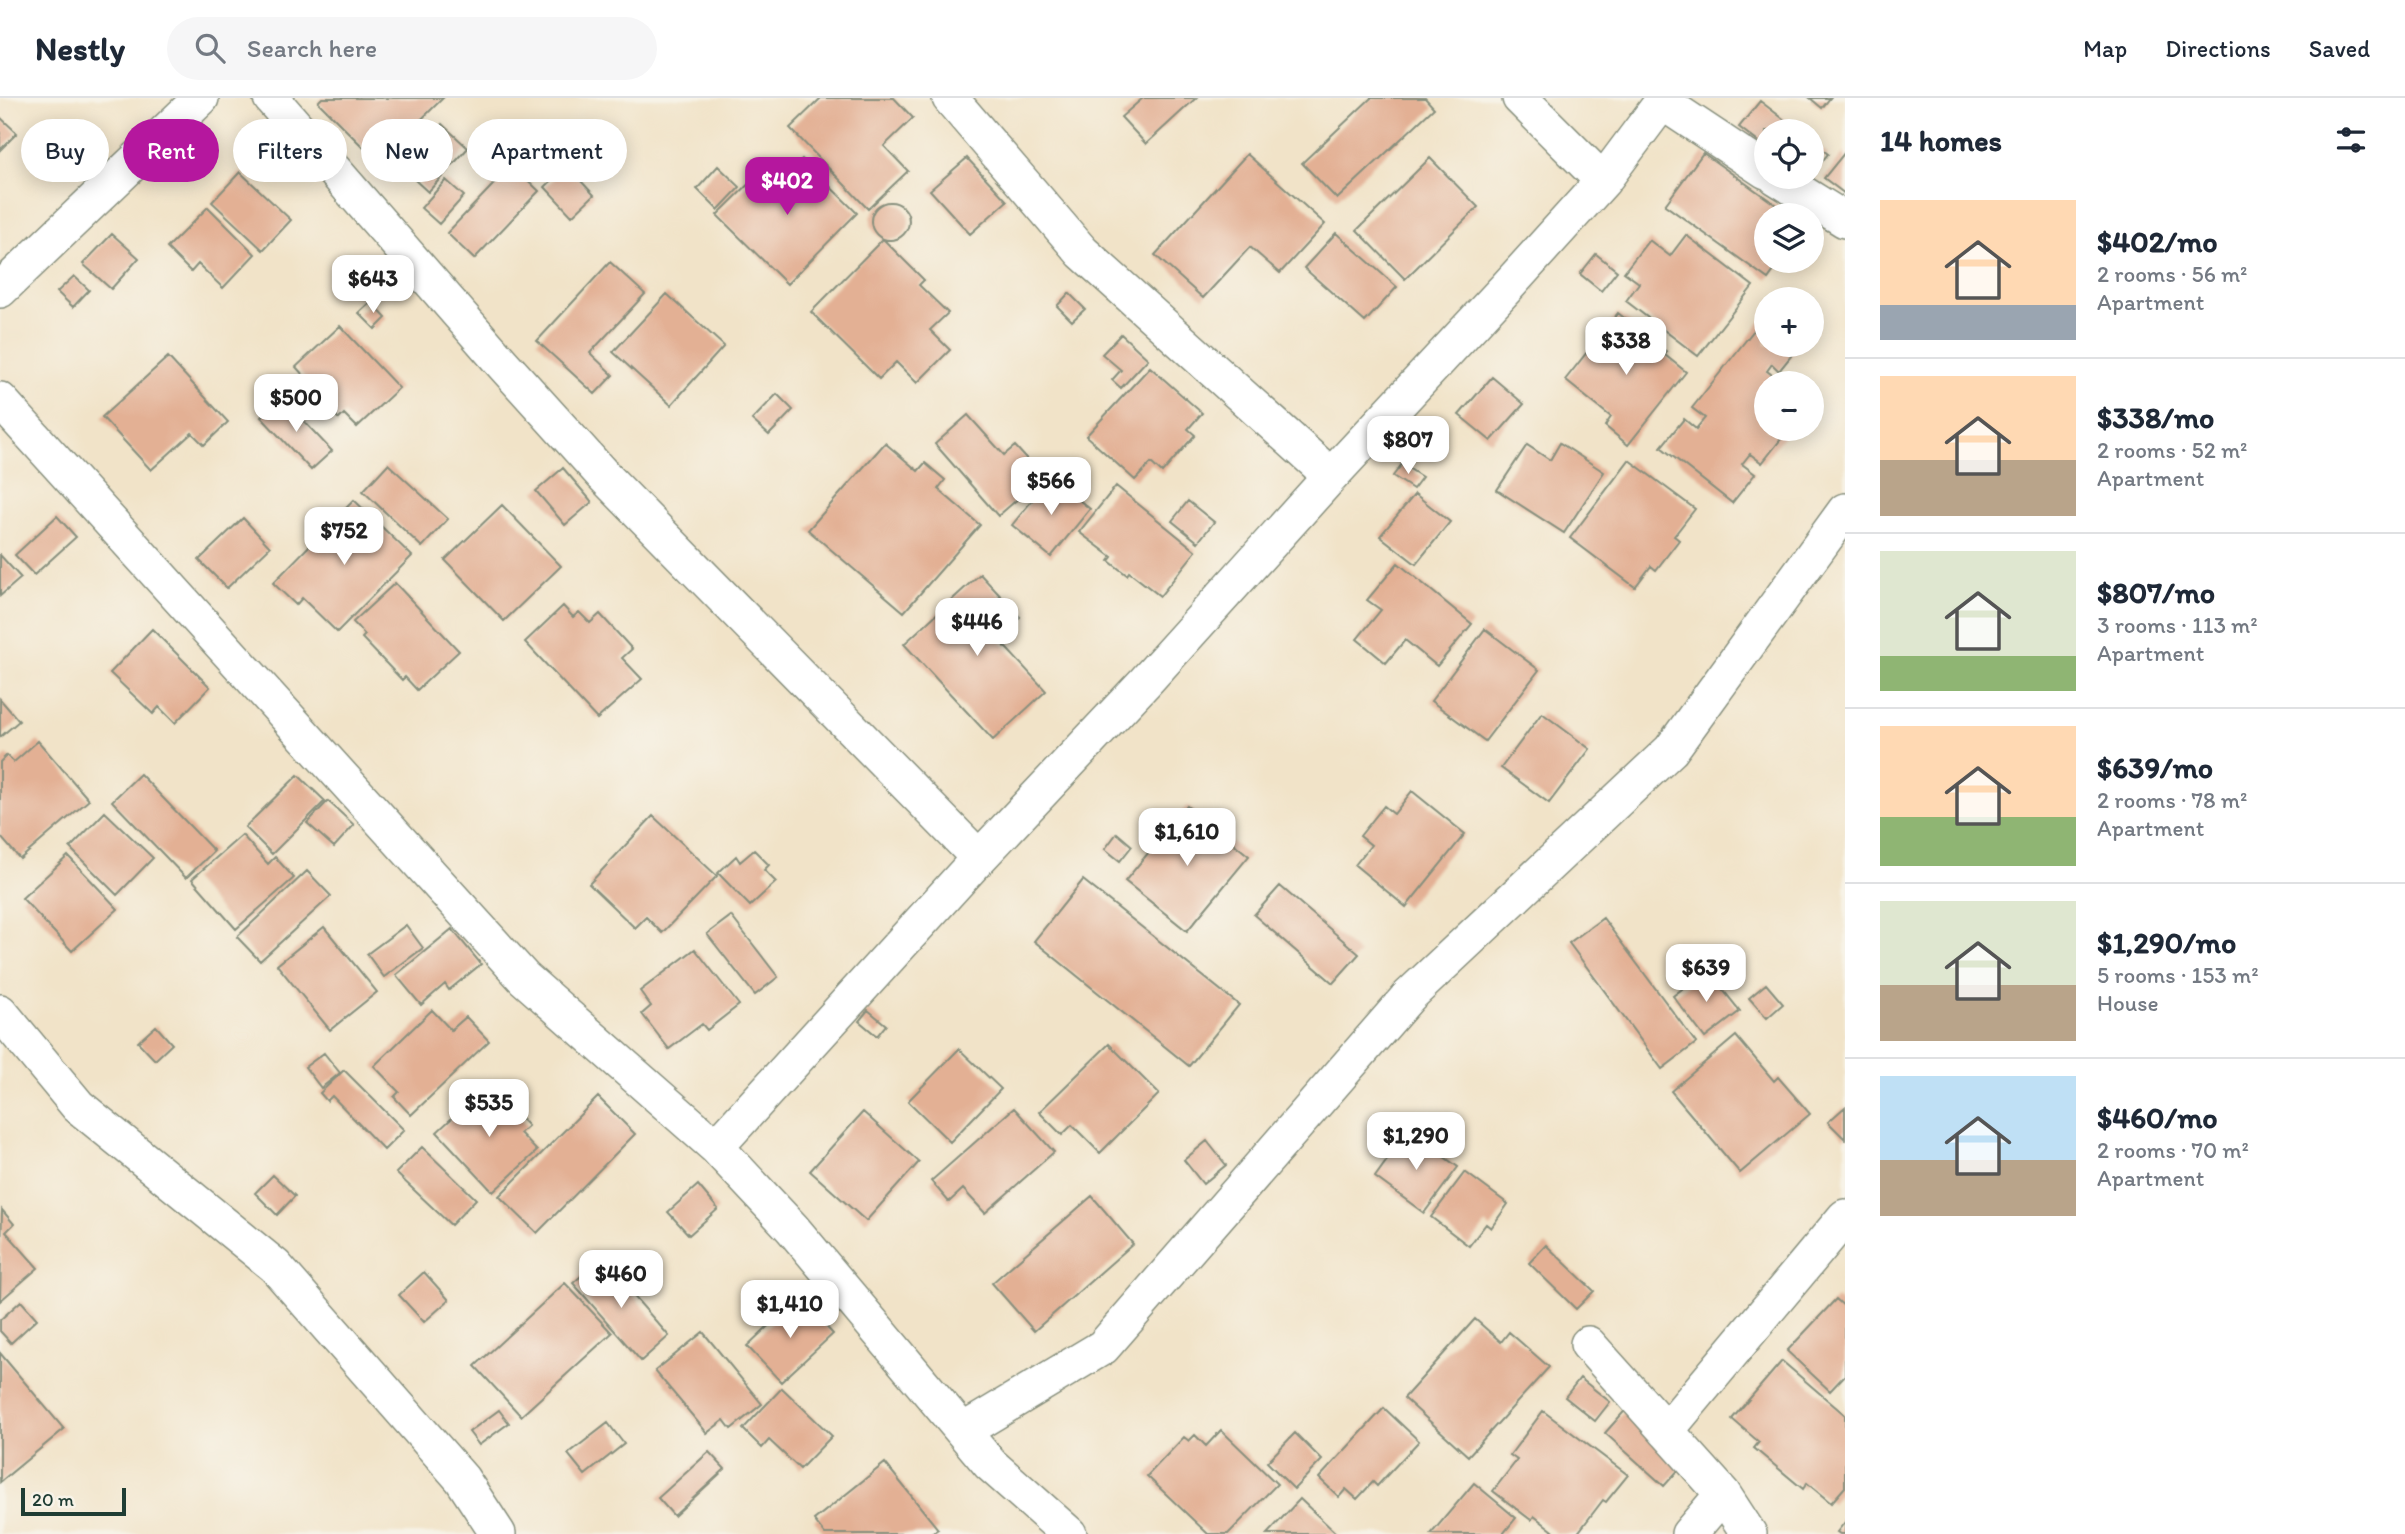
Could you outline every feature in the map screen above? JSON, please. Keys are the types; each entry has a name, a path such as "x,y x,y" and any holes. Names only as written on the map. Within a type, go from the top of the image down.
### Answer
{"street":[{"path":"0,290 201,98"},
{"path":"271,98 603,475 979,858"},
{"path":"950,98 1082,252 1331,476"},
{"path":"1520,98 1603,181"},
{"path":"716,1147 1603,181 1664,100 1754,163"},
{"path":"1795,189 1845,220"},
{"path":"0,400 524,978 716,1147 792,1228 990,1464 1069,1534"},
{"path":"963,1432 1103,1347 1409,996 1671,750 1845,511"},
{"path":"0,1012 78,1106 275,1266 462,1479 498,1534"},
{"path":"1666,1432 1845,1217"},
{"path":"1588,1344 1723,1494 1749,1534"},
{"path":"1689,1534 1723,1494"}],"building":[{"path":"322,98 443,98 422,119 361,119 361,145 347,131 347,119 335,119 318,102"},
{"path":"821,98 894,98 913,118 884,146 908,171 868,209 790,128"},
{"path":"1143,98 1196,98 1146,144 1121,117"},
{"path":"1371,98 1425,98 1434,108 1337,199 1302,163"},
{"path":"1810,98 1830,98 1822,108"},
{"path":"1760,101 1783,119 1754,119 1754,139 1739,127"},
{"path":"0,117 17,133 0,150"},
{"path":"453,134 467,149 453,164"},
{"path":"1845,152 1845,194 1824,178"},
{"path":"1703,153 1773,203 1754,203 1754,269 1665,205"},
{"path":"1247,154 1325,224 1280,273 1250,247 1203,298 1155,255"},
{"path":"967,158 1007,201 970,234 930,190"},
{"path":"1430,158 1478,207 1405,279 1357,230"},
{"path":"802,159 857,213 787,284 717,215 770,163 784,177"},
{"path":"718,166 740,187 718,210 697,189"},
{"path":"233,180 233,182 251,182 291,220 263,250 212,202"},
{"path":"417,182 437,182 428,192"},
{"path":"444,182 448,182 464,196 439,224 421,208"},
{"path":"496,182 530,182 539,191 474,259 447,233"},
{"path":"550,182 582,182 594,195 572,216 545,187"},
{"path":"890,202 904,207 909,221 904,235 890,240 876,235 871,221 876,207"},
{"path":"208,207 255,254 223,288 198,264 191,272 167,248"},
{"path":"1336,233 1397,287 1365,322 1304,268"},
{"path":"112,234 139,258 111,289 83,264"},
{"path":"1686,235 1753,286 1698,356 1626,301 1639,283 1624,272 1649,240 1670,256"},
{"path":"883,239 924,280 919,285 948,313 930,330 950,350 917,383 896,362 879,379 811,312"},
{"path":"1596,254 1617,271 1601,291 1580,274"},
{"path":"610,262 645,294 590,353 613,375 595,394 537,341"},
{"path":"1760,273 1772,273 1768,279"},
{"path":"74,276 89,290 73,307 57,292"},
{"path":"1069,293 1085,309 1072,321 1057,306"},
{"path":"667,294 724,346 671,405 613,352"},
{"path":"371,302 386,318 375,329 359,313"},
{"path":"1618,313 1667,352 1665,355 1686,372 1628,445 1605,426 1611,417 1565,380"},
{"path":"340,326 399,388 357,427 344,414 339,419 320,400 303,415 285,396 305,377 296,367"},
{"path":"1754,330 1754,357 1790,357 1779,371 1772,364 1767,371 1754,371 1754,441 1779,441 1762,463 1750,454 1742,464 1755,474 1732,503 1661,447 1684,419 1696,429 1705,418 1692,408"},
{"path":"1121,334 1148,359 1121,388 1112,380 1121,370 1102,354"},
{"path":"168,357 228,422 204,445 192,433 151,470 102,417"},
{"path":"1150,367 1202,413 1188,429 1195,435 1162,473 1151,463 1135,480 1086,436"},
{"path":"1492,377 1524,404 1491,441 1459,415"},
{"path":"777,394 793,410 769,435 752,420"},
{"path":"281,397 332,451 311,470 261,417"},
{"path":"968,415 1004,455 1015,446 1043,477 998,516 935,444"},
{"path":"885,443 918,471 925,463 945,480 938,489 980,525 904,612 808,530"},
{"path":"1560,443 1604,472 1564,533 1497,490 1527,445 1550,460"},
{"path":"1629,460 1695,509 1674,536 1679,540 1656,570 1651,566 1635,587 1570,538"},
{"path":"388,464 448,519 422,547 363,491"},
{"path":"1402,464 1422,477 1413,489 1393,476"},
{"path":"563,468 592,502 565,525 536,491"},
{"path":"1051,477 1090,509 1051,557 1012,525"},
{"path":"1116,486 1196,551 1160,596 1129,572 1127,575 1109,561 1112,557 1079,532"},
{"path":"1415,494 1450,522 1416,564 1380,536"},
{"path":"354,500 412,556 337,632 302,598 296,605 273,583"},
{"path":"1188,501 1214,522 1198,542 1172,521"},
{"path":"502,505 561,566 504,621 445,560"},
{"path":"57,516 76,537 34,575 15,555"},
{"path":"243,518 270,547 227,588 199,560"},
{"path":"0,555 21,578 0,596"},
{"path":"1398,563 1472,624 1437,666 1405,640 1386,663 1357,639 1381,610 1367,600"},
{"path":"980,574 1020,617 997,638 1046,691 993,740 904,644"},
{"path":"395,583 459,651 417,690 405,677 402,680 362,638 365,635 353,622"},
{"path":"563,606 573,617 579,612 590,623 600,614 632,649 622,658 642,679 597,719 525,642"},
{"path":"152,629 210,687 175,723 159,707 153,714 110,673"},
{"path":"1485,629 1539,670 1485,741 1431,701"},
{"path":"0,699 19,721 0,737"},
{"path":"1542,713 1590,749 1549,803 1501,768"},
{"path":"38,741 89,800 20,859 0,836 0,762 7,755 14,762"},
{"path":"140,774 214,851 186,878 112,801"},
{"path":"298,775 325,801 272,854 245,827"},
{"path":"1412,791 1465,834 1406,907 1355,865 1371,845 1360,836 1384,806 1394,814"},
{"path":"328,801 354,825 334,847 307,823"},
{"path":"1187,806 1249,856 1187,931 1125,881"},
{"path":"105,812 153,858 117,895 70,848"},
{"path":"653,816 717,876 662,933 646,917 635,928 589,884"},
{"path":"1117,833 1132,846 1120,861 1105,849"},
{"path":"242,835 268,864 275,857 294,878 236,929 192,879"},
{"path":"754,850 769,865 764,870 776,882 750,906 718,873 736,856 740,862"},
{"path":"68,856 118,909 72,951 22,898"},
{"path":"307,871 331,896 260,961 237,937"},
{"path":"1083,880 1239,1005 1189,1066 1034,941"},
{"path":"1280,886 1359,954 1333,983 1254,915"},
{"path":"731,916 778,977 755,995 707,934"},
{"path":"1603,918 1696,1043 1662,1069 1569,943"},
{"path":"406,925 423,948 384,977 367,954"},
{"path":"324,927 377,992 330,1030 277,965"},
{"path":"452,929 481,964 449,990 445,984 421,1005 396,975"},
{"path":"695,949 739,1005 707,1030 702,1024 669,1049 642,1014 651,1006 640,991"},
{"path":"1707,970 1740,1011 1705,1038 1673,996"},
{"path":"1766,984 1783,1004 1767,1018 1749,998"},
{"path":"432,1010 451,1030 466,1017 489,1041 411,1115 394,1097 399,1092 374,1066"},
{"path":"868,1010 886,1025 877,1036 859,1021"},
{"path":"156,1026 172,1044 155,1060 138,1042"},
{"path":"1736,1036 1774,1081 1778,1077 1810,1114 1740,1173 1671,1091"},
{"path":"1109,1044 1159,1094 1100,1153 1072,1125 1062,1135 1039,1112"},
{"path":"959,1049 1001,1089 950,1142 908,1101"},
{"path":"324,1053 340,1073 321,1088 305,1067"},
{"path":"344,1070 404,1130 384,1150 332,1096 327,1101 320,1093"},
{"path":"480,1092 490,1102 499,1094 528,1126 520,1133 537,1151 493,1192 437,1132"},
{"path":"598,1097 635,1134 537,1233 499,1196"},
{"path":"1845,1107 1845,1139 1828,1122"},
{"path":"1014,1108 1054,1152 985,1213 963,1189 949,1202 931,1181"},
{"path":"863,1112 919,1162 866,1221 810,1171"},
{"path":"1408,1131 1458,1167 1424,1213 1375,1177"},
{"path":"1207,1141 1226,1165 1203,1184 1184,1160"},
{"path":"422,1147 476,1199 451,1225 396,1173"},
{"path":"1465,1172 1508,1204 1491,1228 1486,1224 1469,1246 1431,1217"},
{"path":"273,1175 295,1196 277,1215 255,1193"},
{"path":"698,1185 718,1209 689,1235 668,1212"},
{"path":"1092,1196 1133,1244 1034,1331 992,1283"},
{"path":"2,1210 14,1224 6,1232 38,1268 0,1301"},
{"path":"1546,1245 1594,1291 1576,1309 1529,1263"},
{"path":"601,1259 669,1336 641,1361 573,1283"},
{"path":"424,1272 449,1300 424,1322 399,1295"},
{"path":"565,1283 612,1333 521,1416 475,1366"},
{"path":"799,1297 833,1334 781,1382 747,1346"},
{"path":"1836,1299 1845,1307 1845,1375 1830,1391 1787,1351"},
{"path":"21,1301 37,1319 11,1343 0,1331 0,1320"},
{"path":"1475,1319 1501,1342 1509,1332 1549,1367 1468,1456 1404,1398"},
{"path":"703,1332 762,1404 731,1429 724,1420 707,1433 655,1371"},
{"path":"0,1353 64,1429 0,1482"},
{"path":"1782,1361 1845,1415 1845,1487 1831,1503 1807,1483 1803,1489 1754,1448 1759,1442 1732,1419"},
{"path":"1580,1378 1610,1402 1595,1421 1565,1397"},
{"path":"782,1388 832,1436 800,1469 769,1440 762,1448 743,1429"},
{"path":"1629,1406 1682,1466 1664,1486 1605,1433"},
{"path":"1384,1408 1419,1441 1377,1486 1373,1482 1357,1499 1346,1489 1339,1497 1319,1478"},
{"path":"499,1410 509,1423 479,1445 469,1432"},
{"path":"1543,1411 1628,1475 1606,1502 1603,1500 1577,1534 1557,1534 1534,1516 1531,1520 1493,1491 1517,1460 1510,1455"},
{"path":"608,1423 624,1444 585,1475 568,1454"},
{"path":"1221,1430 1277,1484 1228,1534 1208,1534 1147,1476 1184,1437 1189,1441 1195,1435 1206,1446"},
{"path":"1295,1433 1322,1460 1294,1489 1267,1462"},
{"path":"709,1452 725,1469 674,1516 658,1498"},
{"path":"885,1463 938,1529 931,1534 825,1534 814,1520"},
{"path":"1474,1483 1516,1518 1503,1534 1431,1534"},
{"path":"1300,1499 1337,1534 1267,1534"},
{"path":"1845,1522 1845,1534 1840,1534 1837,1532"}]}
